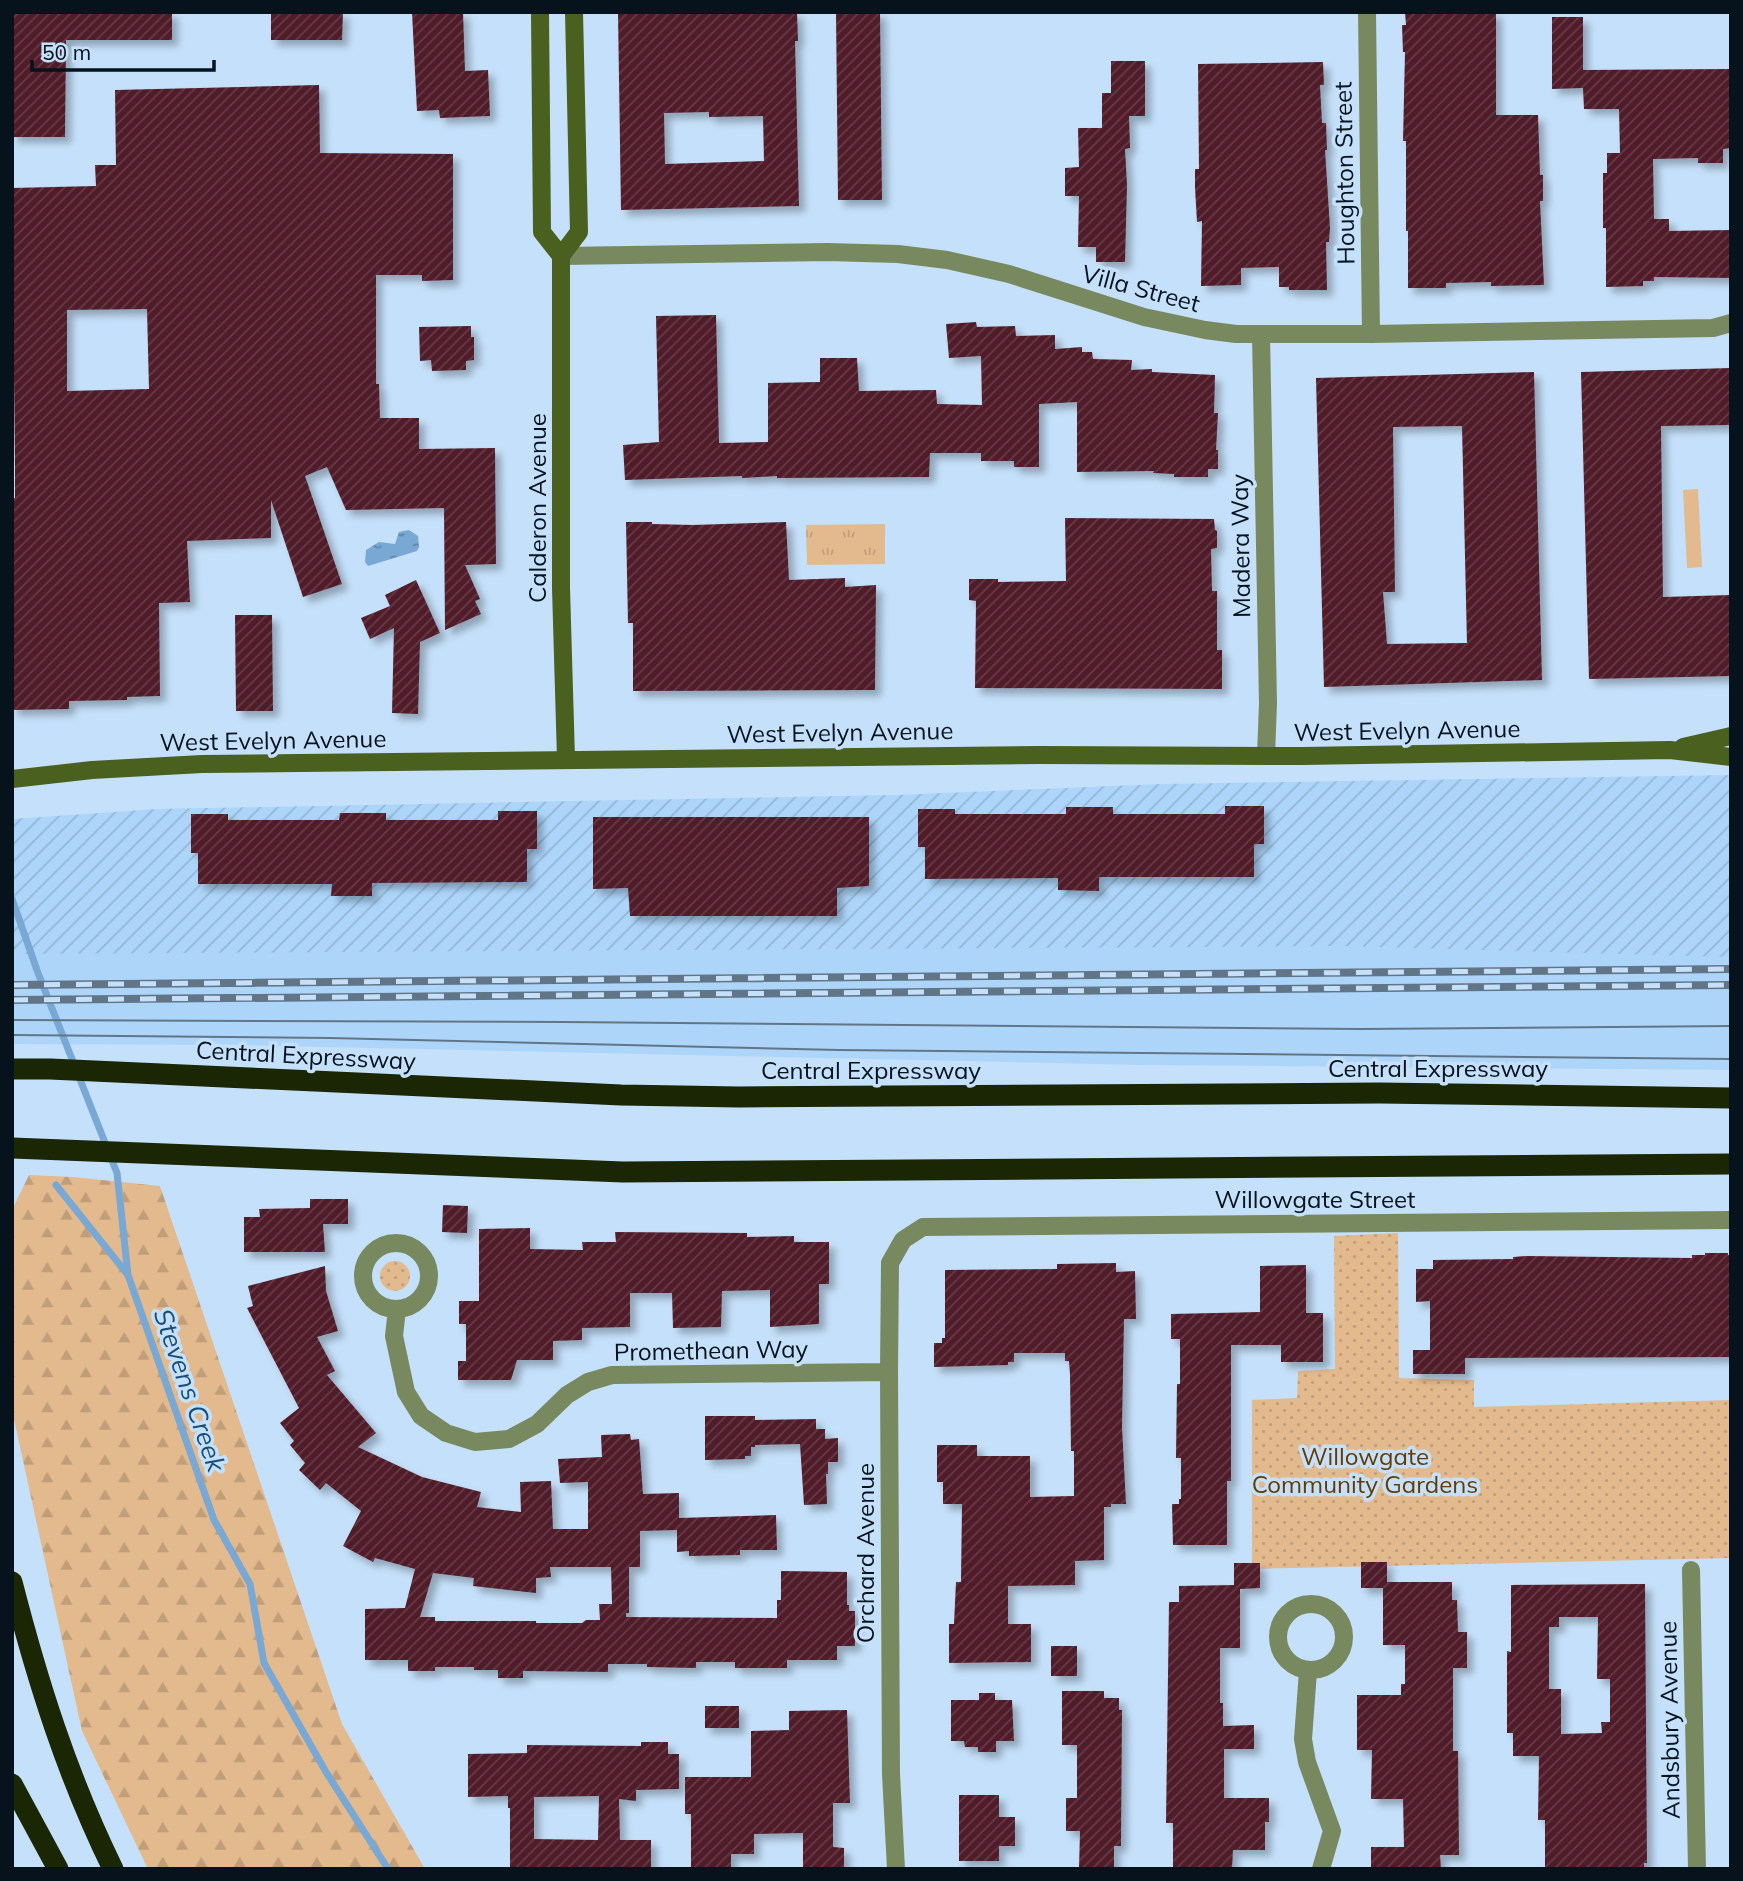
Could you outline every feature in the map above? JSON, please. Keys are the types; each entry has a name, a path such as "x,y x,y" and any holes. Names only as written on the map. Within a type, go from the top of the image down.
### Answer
{"highway":[{"name":"Central Expressway","path":"12,1069 621,1095 767,1097 1380,1093 1731,1098"},
{"path":"12,1148 623,1172 1731,1164"},
{"path":"12,1158 61,1149"},
{"path":"12,1582 34,1669 59,1742 90,1821 113,1869"},
{"path":"12,1784 58,1869"}],"main road":[{"path":"540,12 542,232 561,256 579,232 574,12"},
{"name":"Calderon Avenue","path":"561,256 561,588 566,759"},
{"name":"West Evelyn Avenue","path":"1670,750 1731,736"},
{"name":"West Evelyn Avenue","path":"12,779 92,770 202,764 566,759 1266,756 1670,750 1731,757"}],"street":[{"name":"Houghton Street","path":"1367,12 1371,334"},
{"name":"Villa Street","path":"561,256 828,252 898,254 947,260 1009,274 1168,323 1216,332 1261,335 1725,328"},
{"name":"Madera Way","path":"1261,335 1268,702 1266,756"},
{"name":"Willowgate Street","path":"903,1240 923,1227 1731,1220"},
{"name":"Orchard Avenue","path":"896,1869 891,1774 890,1263 903,1240"},
{"name":"Promethean Way","path":"397,1309 394,1336 406,1392 421,1416 446,1433 475,1442 509,1439 537,1424 567,1395 588,1382 612,1375 889,1372"},
{"name":"Andsbury Avenue","path":"1691,1570 1697,1869"},
{"path":"1308,1671 1303,1739 1307,1762 1332,1831 1321,1869"}],"shaded area":[{"path":"1731,775 1731,957 1343,946 12,954 12,819 157,809 896,795 1162,784"},
{"path":"1731,806 1731,1070 1142,1065 233,1045 12,1044 12,952"}],"green space":[{"path":"1698,489 1702,567 1687,568 1683,490"},
{"path":"885,524 885,564 807,565 806,525"},
{"path":"29,1175 160,1186 342,1724 425,1869 148,1869 82,1731 12,1410 12,1210"},
{"name":"Willowgate Community Gardens","path":"1398,1233 1399,1378 1474,1380 1474,1407 1731,1400 1731,1558 1252,1569 1252,1400 1297,1398 1298,1371 1335,1369 1334,1236"},
{"path":"395,1261 406,1265 410,1276 406,1287 395,1291 384,1287 380,1276 384,1265"}],"water":[{"path":"409,530 418,536 417,551 368,566 365,562 366,550 379,542 395,544 399,532"}],"building":[{"path":"12,12 172,12 172,40 66,40 65,137 12,137"},
{"path":"271,12 343,12 342,40 271,40"},
{"path":"412,12 463,12 465,71 488,70 490,116 440,118 439,110 417,111"},
{"path":"618,12 797,12 798,41 795,41 799,206 621,210","holes":["709,112 709,117 763,116 764,161 665,164 664,113"]},
{"path":"836,12 880,12 882,200 838,200"},
{"path":"1405,12 1496,12 1496,115 1538,115 1540,175 1543,175 1543,201 1540,201 1544,285 1491,286 1491,282 1446,283 1446,288 1408,288 1406,141 1403,141 1405,52 1402,25 1406,25"},
{"path":"1552,17 1583,17 1583,70 1731,69 1731,148 1723,149 1723,163 1698,163 1698,158 1653,159 1654,219 1669,219 1669,231 1731,230 1731,278 1654,277 1654,281 1643,281 1643,286 1606,287 1603,173 1607,173 1607,153 1620,153 1619,109 1584,109 1583,88 1552,89"},
{"path":"1111,61 1145,61 1145,116 1129,116 1130,148 1125,149 1125,262 1096,262 1096,247 1078,247 1079,196 1065,196 1065,168 1079,167 1078,128 1102,128 1102,93 1111,93"},
{"path":"1323,62 1324,85 1320,85 1322,123 1326,123 1330,228 1329,242 1326,242 1327,290 1289,290 1289,287 1279,287 1279,267 1241,268 1241,285 1201,286 1202,221 1197,222 1195,187 1195,169 1199,169 1198,64"},
{"path":"319,85 320,153 453,154 453,280 422,281 422,275 376,275 376,384 379,384 380,418 419,418 419,449 495,448 496,564 465,565 480,599 475,601 481,614 445,630 444,508 346,510 327,467 305,476 342,584 303,597 271,500 271,538 187,541 190,602 159,603 160,696 127,697 127,700 69,701 69,709 12,710 12,499 15,498 15,468 12,188 96,186 95,165 116,165 115,90","holes":["147,309 149,389 67,391 67,310"]},
{"path":"716,315 719,443 768,442 768,383 820,382 820,358 857,358 859,391 936,390 937,404 982,405 981,356 949,358 946,324 976,322 977,327 1015,326 1016,336 1055,335 1055,349 1082,347 1082,352 1092,352 1093,359 1132,360 1131,370 1152,369 1152,372 1215,375 1214,413 1218,413 1218,469 1208,469 1208,477 1174,477 1174,474 1153,473 1154,471 1077,472 1077,402 1039,404 1039,467 1014,467 1014,461 981,461 981,453 930,453 929,477 742,476 625,480 623,445 659,442 656,316"},
{"path":"471,326 474,360 466,361 466,370 432,371 431,360 420,361 419,327"},
{"path":"1731,368 1731,425 1661,426 1663,597 1731,595 1731,676 1589,679 1581,372"},
{"path":"1534,372 1542,680 1324,687 1316,378","holes":["1462,426 1467,643 1387,644 1383,592 1395,592 1393,427"]},
{"path":"1065,518 1214,519 1217,548 1211,549 1212,591 1217,591 1217,650 1222,650 1222,689 975,688 976,601 969,600 969,579 998,579 998,582 1066,581"},
{"path":"626,522 693,525 786,522 789,580 845,578 845,587 876,585 875,690 633,691 633,623 628,623"},
{"path":"416,580 440,633 420,642 418,714 392,713 394,628 370,639 361,618 390,606 385,595"},
{"path":"235,615 272,615 273,711 236,711"},
{"path":"1225,806 1264,806 1264,844 1254,844 1254,877 1099,877 1099,891 1058,890 1058,878 925,879 925,847 918,847 918,809 955,809 955,814 1066,814 1066,807 1113,807 1113,814 1225,814"},
{"path":"498,811 537,811 537,849 527,849 527,882 372,883 372,896 331,896 332,884 198,884 198,853 191,853 191,814 228,814 228,820 339,820 340,813 386,813 386,820 498,820"},
{"path":"593,817 869,817 869,886 837,888 837,916 630,916 628,888 593,889"},
{"path":"310,1199 348,1199 348,1224 323,1224 325,1252 244,1252 244,1217 260,1217 259,1209 310,1208"},
{"path":"443,1205 468,1206 467,1233 442,1232"},
{"path":"530,1228 530,1249 583,1250 582,1242 616,1242 615,1232 747,1233 747,1237 794,1236 794,1242 829,1242 829,1284 819,1284 819,1324 770,1327 770,1290 722,1291 721,1327 673,1328 672,1293 630,1293 630,1327 582,1328 582,1340 553,1341 553,1360 517,1360 511,1380 458,1380 458,1361 466,1361 466,1324 459,1324 459,1301 479,1301 479,1229"},
{"path":"1692,1255 1731,1255 1731,1357 1465,1358 1465,1374 1413,1374 1413,1350 1430,1350 1430,1301 1416,1302 1416,1269 1433,1269 1433,1260 1513,1259 1526,1256 1692,1258"},
{"path":"1116,1263 1116,1272 1135,1271 1136,1319 1124,1319 1122,1427 1126,1504 1104,1507 1104,1560 1075,1561 1075,1585 1008,1586 1008,1624 1031,1624 1031,1662 949,1663 949,1624 954,1624 956,1582 961,1582 962,1504 943,1504 943,1482 937,1482 937,1445 977,1445 977,1456 1030,1456 1030,1497 1074,1496 1074,1451 1071,1451 1069,1361 1065,1361 1065,1353 1014,1353 1014,1362 1008,1362 1008,1365 934,1367 934,1343 942,1343 942,1338 945,1338 945,1270 1057,1269 1057,1264"},
{"path":"1306,1265 1306,1313 1323,1313 1323,1362 1281,1362 1281,1345 1231,1345 1231,1481 1227,1481 1227,1545 1173,1545 1172,1504 1179,1504 1181,1499 1181,1458 1176,1458 1180,1339 1171,1339 1171,1314 1260,1312 1260,1266"},
{"path":"325,1266 326,1291 338,1331 317,1337 335,1371 327,1375 376,1433 358,1447 422,1477 481,1492 477,1507 521,1512 520,1482 551,1481 553,1529 588,1529 588,1482 560,1483 558,1459 602,1457 601,1435 630,1434 631,1440 639,1439 643,1494 679,1493 679,1518 776,1515 777,1550 740,1550 740,1555 689,1556 689,1551 677,1552 677,1530 640,1531 640,1567 629,1567 629,1613 626,1613 626,1617 777,1618 777,1600 781,1600 781,1571 847,1572 847,1605 849,1611 855,1611 855,1646 837,1646 837,1660 787,1660 787,1668 735,1668 735,1662 696,1662 696,1668 608,1664 608,1672 523,1671 523,1678 498,1678 498,1670 474,1670 474,1667 435,1667 435,1671 408,1671 408,1660 365,1660 365,1609 405,1608 415,1569 375,1558 373,1562 343,1546 361,1511 326,1483 320,1490 299,1470 305,1463 290,1445 294,1441 280,1423 299,1408 247,1308 253,1306 248,1286","holes":["550,1567 611,1567 612,1604 599,1604 600,1620 586,1620 582,1623 536,1623 435,1621 435,1617 420,1617 433,1573 474,1578 473,1586 536,1593 536,1578 551,1577"]},
{"path":"705,1416 755,1416 755,1420 816,1419 816,1429 825,1429 825,1439 838,1438 838,1462 828,1462 826,1474 827,1504 804,1505 800,1444 755,1445 751,1447 751,1456 745,1456 745,1459 705,1460"},
{"path":"1361,1562 1387,1562 1387,1582 1452,1582 1452,1600 1457,1600 1458,1632 1467,1632 1467,1668 1453,1668 1453,1751 1458,1751 1459,1855 1440,1855 1441,1869 1371,1869 1371,1847 1404,1847 1403,1799 1371,1799 1372,1750 1357,1750 1357,1695 1401,1695 1401,1684 1405,1684 1405,1645 1383,1645 1383,1588 1361,1588"},
{"path":"1234,1563 1260,1563 1260,1588 1240,1589 1240,1648 1220,1648 1220,1703 1223,1703 1223,1726 1254,1725 1254,1749 1224,1749 1224,1798 1269,1798 1269,1822 1265,1822 1265,1850 1233,1850 1232,1869 1173,1869 1173,1823 1166,1823 1169,1602 1179,1602 1179,1586 1234,1585"},
{"path":"1645,1584 1647,1863 1644,1863 1644,1869 1545,1869 1545,1820 1538,1820 1539,1756 1513,1756 1513,1733 1507,1733 1507,1651 1511,1652 1511,1585","holes":["1559,1617 1598,1617 1597,1679 1610,1679 1610,1722 1601,1722 1602,1733 1561,1734 1561,1689 1549,1689 1549,1627 1559,1627"]},
{"path":"1051,1646 1077,1646 1077,1676 1051,1676"},
{"path":"1062,1691 1104,1691 1104,1698 1119,1698 1119,1710 1122,1710 1121,1846 1114,1846 1114,1869 1079,1869 1080,1831 1066,1831 1066,1798 1077,1798 1077,1745 1062,1745"},
{"path":"979,1693 995,1693 995,1700 1012,1700 1014,1741 996,1741 996,1752 978,1752 978,1747 965,1747 964,1741 951,1741 951,1700 979,1700"},
{"path":"705,1706 739,1706 739,1728 705,1728"},
{"path":"847,1710 850,1803 833,1803 833,1847 844,1848 844,1869 803,1869 803,1833 754,1834 754,1854 731,1854 731,1869 691,1869 691,1814 685,1814 685,1777 751,1777 751,1731 789,1730 789,1711"},
{"path":"641,1742 668,1742 668,1754 679,1754 679,1789 636,1790 636,1801 619,1799 620,1840 651,1840 651,1869 510,1869 508,1796 468,1797 468,1754 527,1753 527,1745 641,1746","holes":["599,1796 598,1840 534,1839 534,1797"]},
{"path":"959,1795 999,1795 999,1817 1015,1817 1015,1846 999,1846 999,1861 959,1861"}],"waterway":[{"name":"Stevens Creek","path":"12,899 38,973 117,1173 128,1275 214,1520 250,1584 264,1663 326,1772 388,1869"},
{"path":"56,1185 128,1275"}],"tram line":[{"path":"12,1020 1360,1029 1731,1026"},
{"path":"12,1035 330,1038 839,1050 1731,1059"}],"railway":[{"path":"12,985 1731,969"},
{"path":"12,1000 1731,985"}]}
